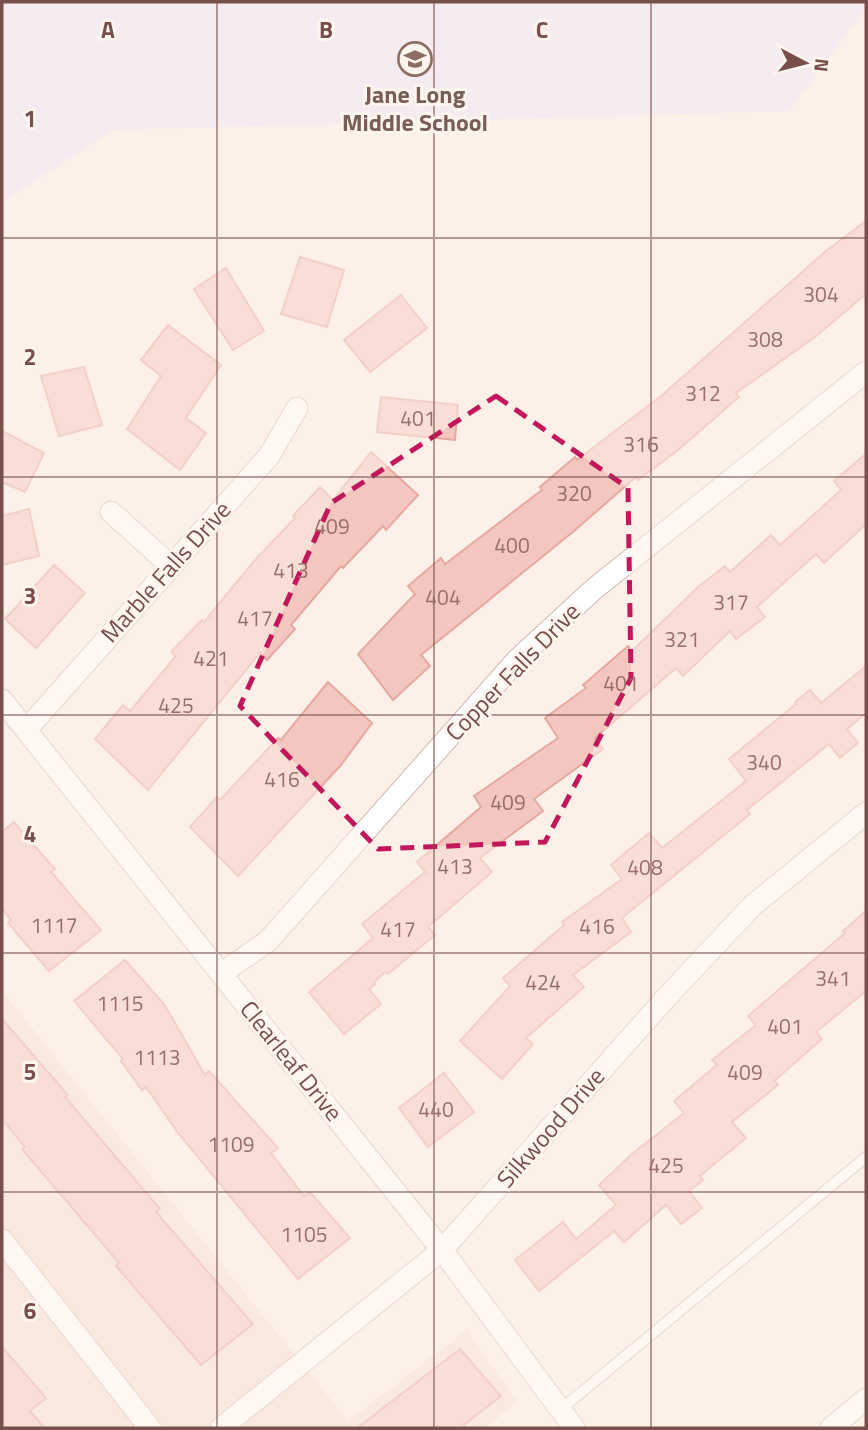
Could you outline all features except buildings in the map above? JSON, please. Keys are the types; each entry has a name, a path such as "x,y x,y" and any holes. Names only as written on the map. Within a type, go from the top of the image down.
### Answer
{"street":[{"name":"Copper Falls Drive","path":"221,974 268,942 517,660 594,589 866,372"},
{"name":"Marble Falls Drive","path":"26,730 269,456 297,408"},
{"path":"111,512 171,566"},
{"name":"Clearleaf Drive","path":"2,700 442,1250 574,1428"},
{"name":"Silkwood Drive","path":"221,1428 442,1250 664,999 752,906 866,813"},
{"path":"2,1240 150,1428"},
{"path":"831,1428 866,1399"}],"lane":[{"path":"560,1410 866,1157"}],"highlighted area":[{"path":"496,396 628,488 631,678 545,842 378,849 240,706 331,503"}],"shaded area":[{"name":"Jane Long Middle School","path":"2,2 866,2 866,8 789,111 112,130 2,202"},
{"path":"2,991 348,1421 467,1330 517,1402 485,1428 2,1428"}],"place":[{"name":"Jane Long Middle School","path":"415,59"}]}
